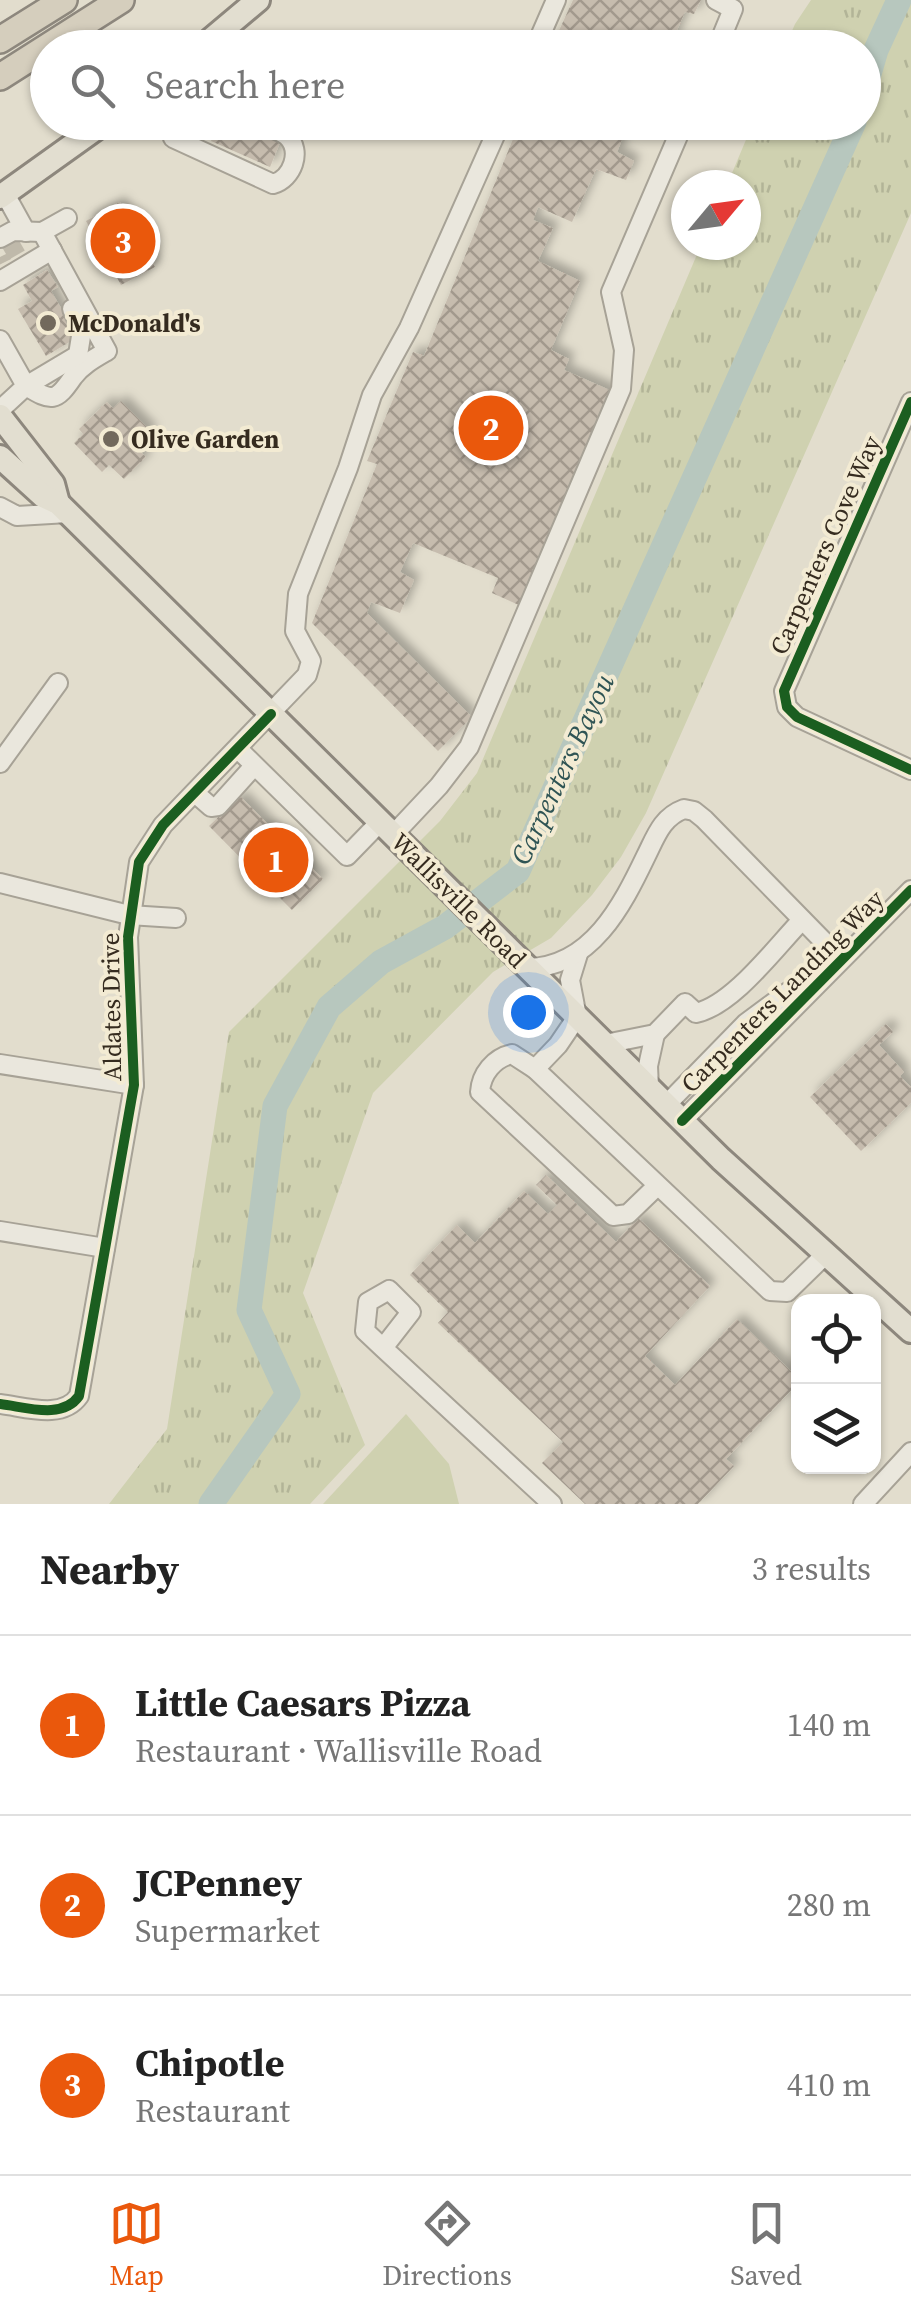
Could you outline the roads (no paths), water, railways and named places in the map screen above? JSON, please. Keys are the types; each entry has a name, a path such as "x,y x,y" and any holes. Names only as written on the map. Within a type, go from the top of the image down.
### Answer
{"highway":[{"path":"0,40 64,0"},
{"path":"74,30 120,0"},
{"path":"0,78 30,58"}],"main road":[{"path":"222,30 258,0"},
{"path":"3,196 80,140"},
{"name":"Wallisville Road","path":"0,413 53,484 63,508"},
{"name":"Wallisville Road","path":"0,457 63,508 665,1104 825,1255 910,1327"}],"street":[{"path":"543,30 556,0"},
{"path":"716,0 734,9 725,30"},
{"path":"176,140 274,184 283,181 292,168 295,150 290,140"},
{"name":"Aldates Drive","path":"0,1404 60,1411 72,1405 84,1383 134,1084 129,915 139,862 149,844 307,675 311,660 294,632 298,594 348,468 363,417 409,328 494,140"},
{"path":"238,749 347,856 440,786 470,747 621,389 624,350 611,292 676,140"},
{"path":"3,196 14,252"},
{"path":"14,252 67,218"},
{"path":"14,252 57,258"},
{"path":"14,252 57,258"},
{"path":"0,413 26,386 78,355 82,330 67,300 57,258"},
{"path":"0,340 26,386 46,398 61,394 88,362 108,351 57,258"},
{"name":"Carpenters Cove Way","path":"911,402 786,682 784,699 797,717 911,770"},
{"path":"0,506 16,516 63,508"},
{"path":"0,764 58,683"},
{"path":"195,793 211,807 218,806 254,766"},
{"path":"528,968 543,968 578,954 613,917 663,822 684,809 704,819 840,958"},
{"path":"0,883 129,915 176,918"},
{"name":"Carpenters Landing Way","path":"665,1104 746,1023 808,976 840,958 911,890"},
{"path":"605,1044 654,1034 685,1003 696,1013 710,1010 802,920"},
{"path":"535,1069 577,1017 570,980 578,954"},
{"path":"654,1034 648,1066 665,1104"},
{"path":"657,1186 628,1214 613,1216 480,1092 481,1081 502,1056 512,1054 535,1069 770,1291 787,1292 825,1255"},
{"path":"0,1064 134,1084"},
{"path":"0,1231 105,1248"},
{"path":"383,1348 552,1504"},
{"path":"890,1504 869,1497 911,1452"}],"waterway":[{"name":"Carpenters Bayou","path":"881,39 899,0"},
{"name":"Carpenters Bayou","path":"211,1504 288,1394 249,1310 275,1106 329,1007 381,962 445,927 518,871 846,140"}],"tunnel":[{"path":"10,243 17,255"},
{"path":"0,257 3,263"}],"place":[{"name":"Chipotle","path":"123,241"},
{"name":"McDonald's","path":"48,323"},
{"name":"JCPenney","path":"491,428"},
{"name":"Olive Garden","path":"111,439"},
{"name":"Little Caesars Pizza","path":"276,860"}]}
